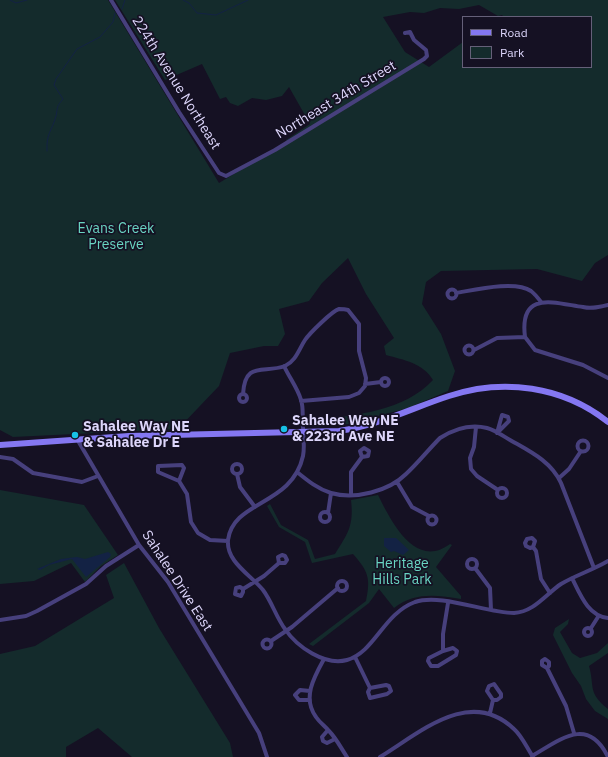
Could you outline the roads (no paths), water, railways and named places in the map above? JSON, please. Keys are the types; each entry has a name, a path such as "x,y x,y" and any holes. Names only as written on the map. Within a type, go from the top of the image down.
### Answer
{"main road":[{"path":"0,445 165,435 339,431 358,428 450,396 487,388 514,387 542,390 568,399 597,414 608,422"}],"street":[{"name":"224th Avenue Northeast","path":"111,0 179,112 219,173 223,176"},
{"name":"Northeast 34th Street","path":"223,176 230,176 424,60 427,56 426,50 414,40 410,32 405,33"},
{"path":"456,293 481,287 519,287 530,290 541,302"},
{"path":"608,305 590,308 555,302 541,302 531,308 526,314 525,337 535,350 583,365 608,378"},
{"path":"243,394 245,380 250,373 258,369 284,366 293,360 307,338 332,313 338,309 344,309 351,312 358,324 365,384 359,393 349,397 301,401"},
{"path":"474,350 497,338 525,337"},
{"path":"284,366 301,401 304,454 297,472 280,492 236,520 232,525 228,541 232,558 265,593 285,631 309,651 324,659 340,661 355,657 365,649 391,617 406,606 426,600 491,610 522,612 533,606 572,578 608,562"},
{"path":"365,384 381,382"},
{"path":"297,472 312,484 330,493 351,495 383,489 396,482 406,474 440,438 456,430 476,427 488,428 542,459 559,478 594,568"},
{"path":"476,427 474,447 470,458 471,469 477,476 498,490"},
{"name":"Sahalee Drive East","path":"77,440 140,546 168,582 259,733 267,757"},
{"path":"559,478 569,469 581,451"},
{"path":"0,457 13,459 33,473 78,482 86,482 98,476"},
{"path":"351,495 351,472 362,457"},
{"path":"179,481 184,468 181,464 158,466 157,470 162,474 179,481 187,494 192,522 198,533 210,540 228,541"},
{"path":"237,474 240,487 255,507"},
{"path":"396,482 412,507 429,516"},
{"path":"328,513 330,493"},
{"path":"0,620 26,616 37,611 86,584 106,566 140,546"},
{"path":"533,547 536,551 541,579 550,593"},
{"path":"242,589 279,563"},
{"path":"475,568 490,588 491,610"},
{"path":"572,578 586,604 598,616 608,618"},
{"path":"271,641 292,627 338,588"},
{"path":"443,651 443,634 448,603"},
{"path":"590,628 598,616"},
{"path":"453,648 457,651 456,655 438,666 431,666 428,661 429,658 443,651 453,648"},
{"path":"355,657 370,688 368,694 373,698 387,694 390,691 390,688 386,685 370,688"},
{"path":"324,659 317,672 310,691 310,700 314,714 335,739 346,757"},
{"path":"547,668 566,706 574,733"},
{"path":"310,691 300,690 295,695 299,700 310,700"},
{"path":"490,713 493,700"},
{"path":"380,757 451,715 473,711 490,713 505,721 515,730 533,757 574,733 595,738 602,745 608,757"},
{"path":"328,730 322,737 323,741 327,743 335,739"}],"water":[{"path":"384,538 396,538 409,550 403,555 394,551 391,552 384,546"},
{"path":"108,552 111,554 110,557 86,577 72,559 49,565 40,570 37,569 61,559 77,557 85,559"}],"waterway":[{"path":"10,0 16,3 27,0"},
{"path":"122,9 125,0"},
{"path":"183,0 189,3 197,13 216,15 248,0"},
{"path":"47,151 48,136 56,116 58,106 63,99 54,85 56,79 77,49 100,37 113,22 115,13"}],"place":[{"name":"Sahalee Way NE & 223rd Ave NE","path":"284,429"},
{"name":"Sahalee Way NE & Sahalee Dr E","path":"75,435"}],"park label":[{"name":"Evans Creek Preserve","path":"116,238"},
{"name":"Heritage Hills Park","path":"402,572"}]}
